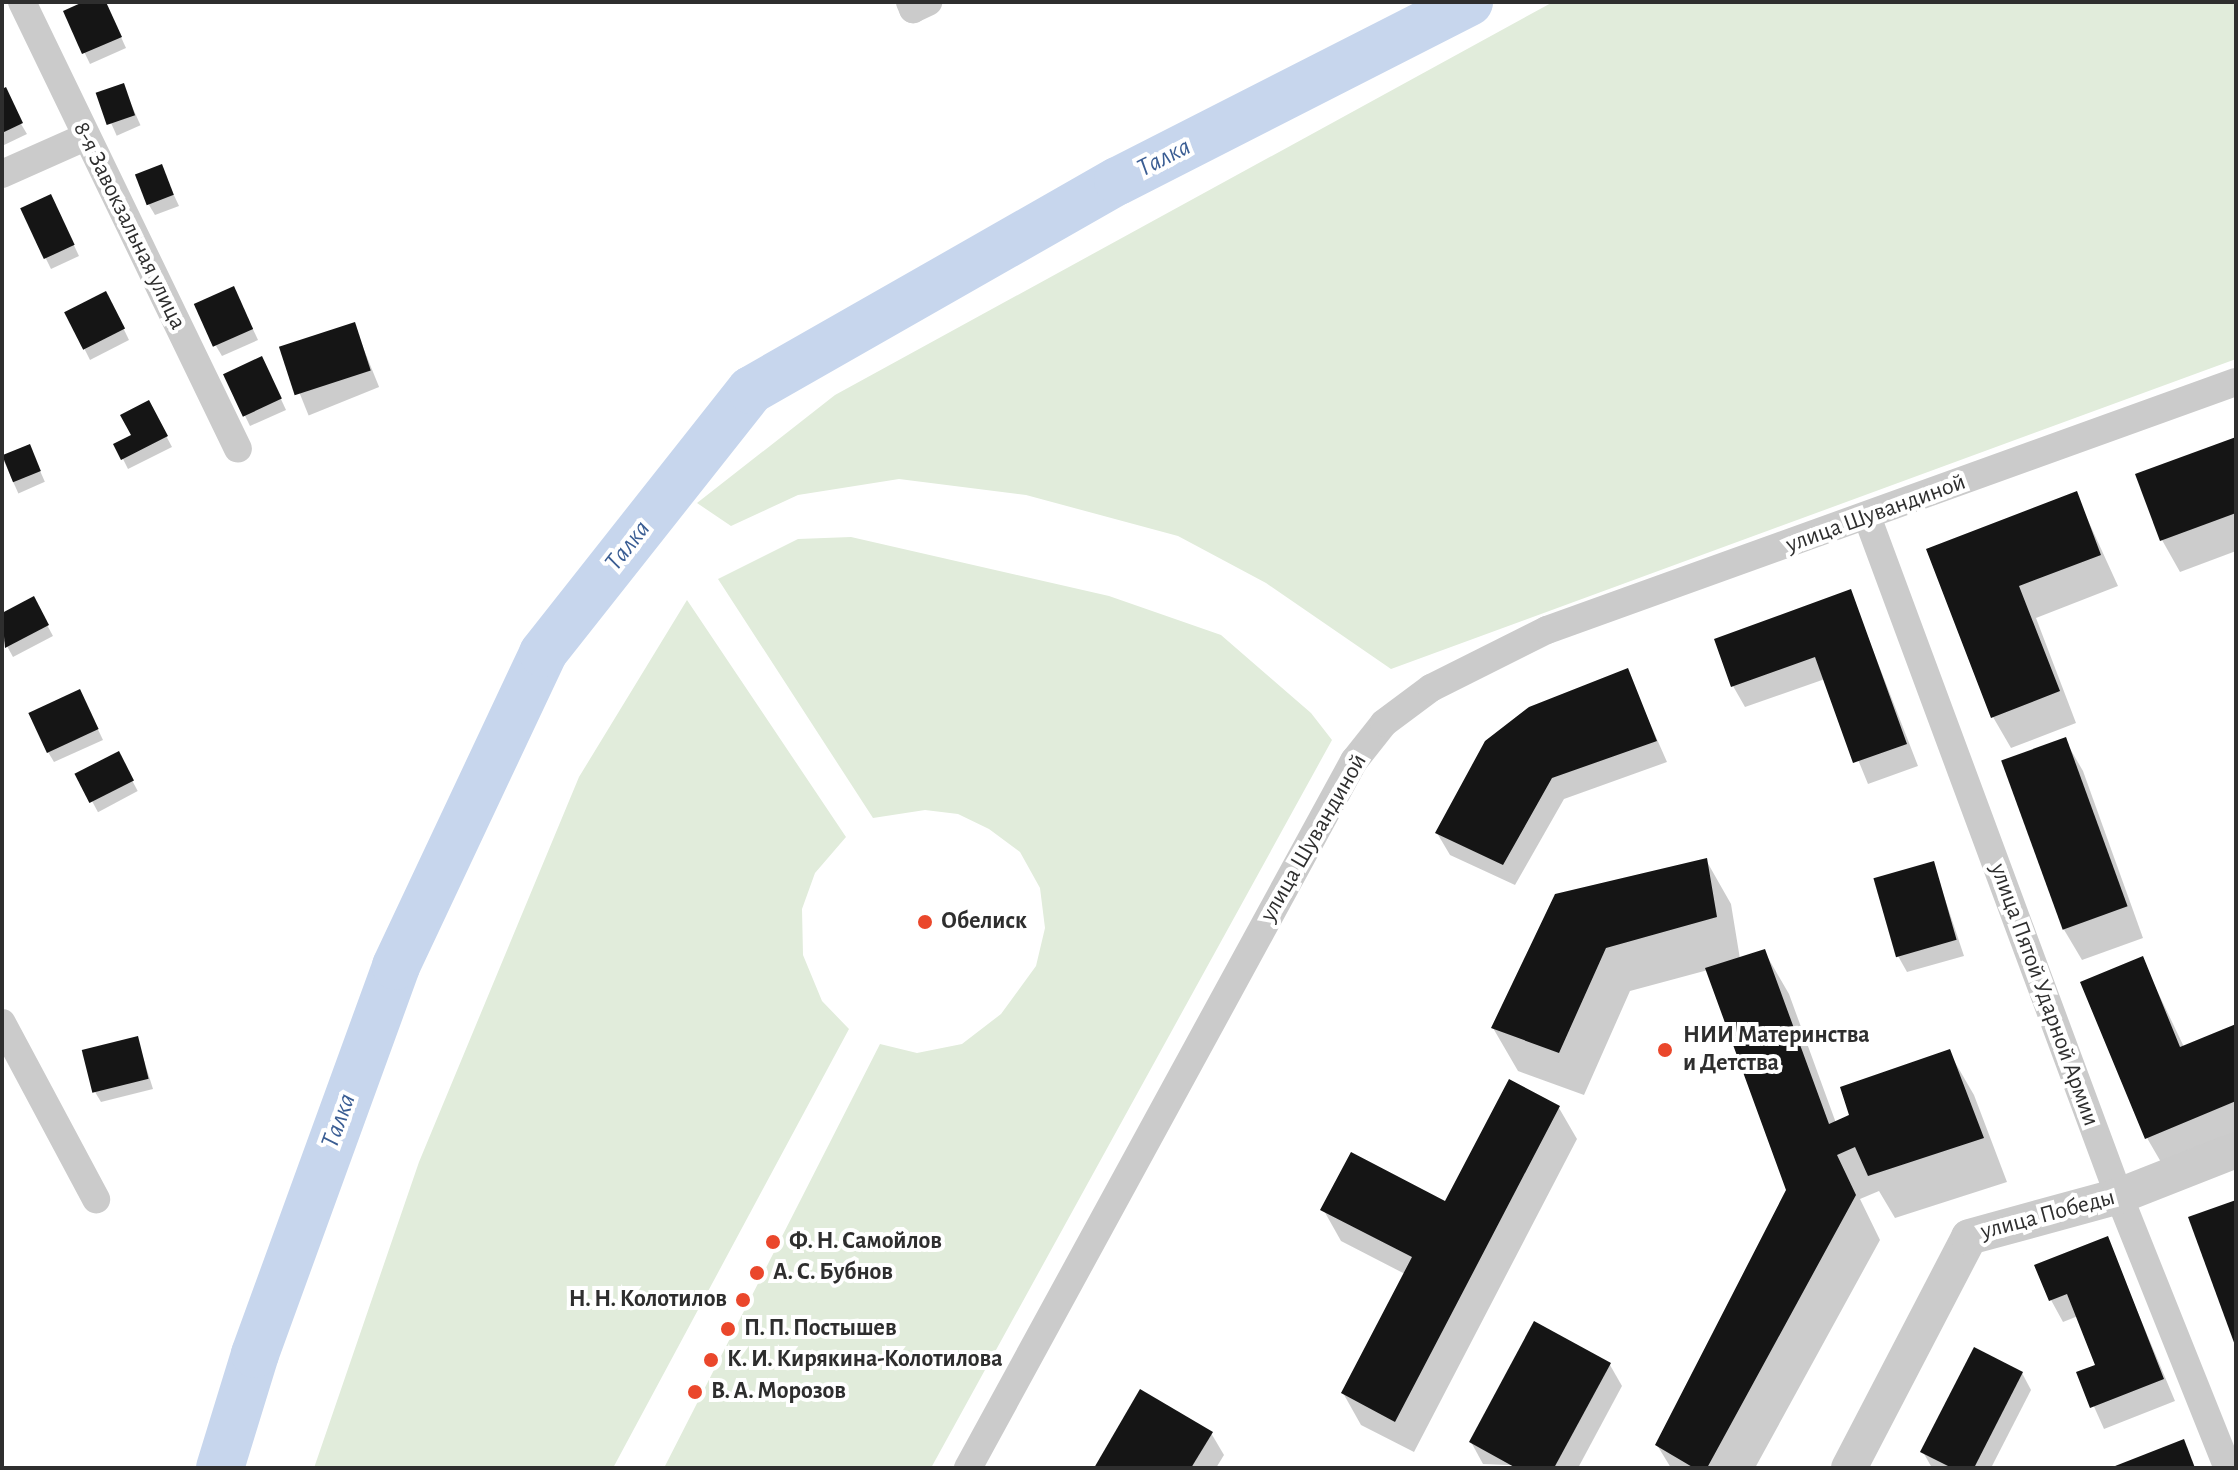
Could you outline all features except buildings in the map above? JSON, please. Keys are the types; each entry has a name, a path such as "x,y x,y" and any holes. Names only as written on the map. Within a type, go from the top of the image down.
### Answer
{"street":[{"name":"8-я Завокзальная улица","path":"22,2 238,449"},
{"path":"2,174 85,137"},
{"name":"улица Шувандиной","path":"968,1468 1354,761 1384,723 1431,688 1547,630 1868,519 2236,382"},
{"name":"улица Пятой Ударной Армии","path":"1868,519 2119,1196 2228,1468"},
{"path":"3,1029 96,1199"},
{"name":"улица Победы","path":"1849,1468 1969,1237 2119,1196 2236,1150"}],"green space":[{"path":"1553,2 2236,2 2236,359 1391,669 1266,583 1178,536 1026,495 899,479 798,495 731,526 697,503 835,395"},
{"path":"851,537 1109,596 1221,635 1311,713 1332,740 931,1468 664,1468 880,1044 917,1053 962,1044 1001,1014 1036,966 1045,928 1040,888 1020,852 989,829 958,814 925,810 873,818 718,579 798,539"},
{"path":"687,600 846,837 815,873 802,909 803,955 822,1001 849,1029 613,1468 314,1468 419,1162 579,777"}],"waterway":[{"name":"Талка","path":"220,1468 255,1354 396,966 543,653 751,390 1118,181 1469,2"}],"place":[{"name":"Обелиск","path":"925,922"},
{"name":"НИИ Материнства и Детства","path":"1665,1050"},
{"name":"Ф. Н. Самойлов","path":"773,1242"},
{"name":"А. С. Бубнов","path":"757,1273"},
{"name":"Н. Н. Колотилов","path":"743,1300"},
{"name":"П. П. Постышев","path":"728,1329"},
{"name":"К. И. Кирякина-Колотилова","path":"711,1360"},
{"name":"В. А. Морозов","path":"695,1392"}]}
